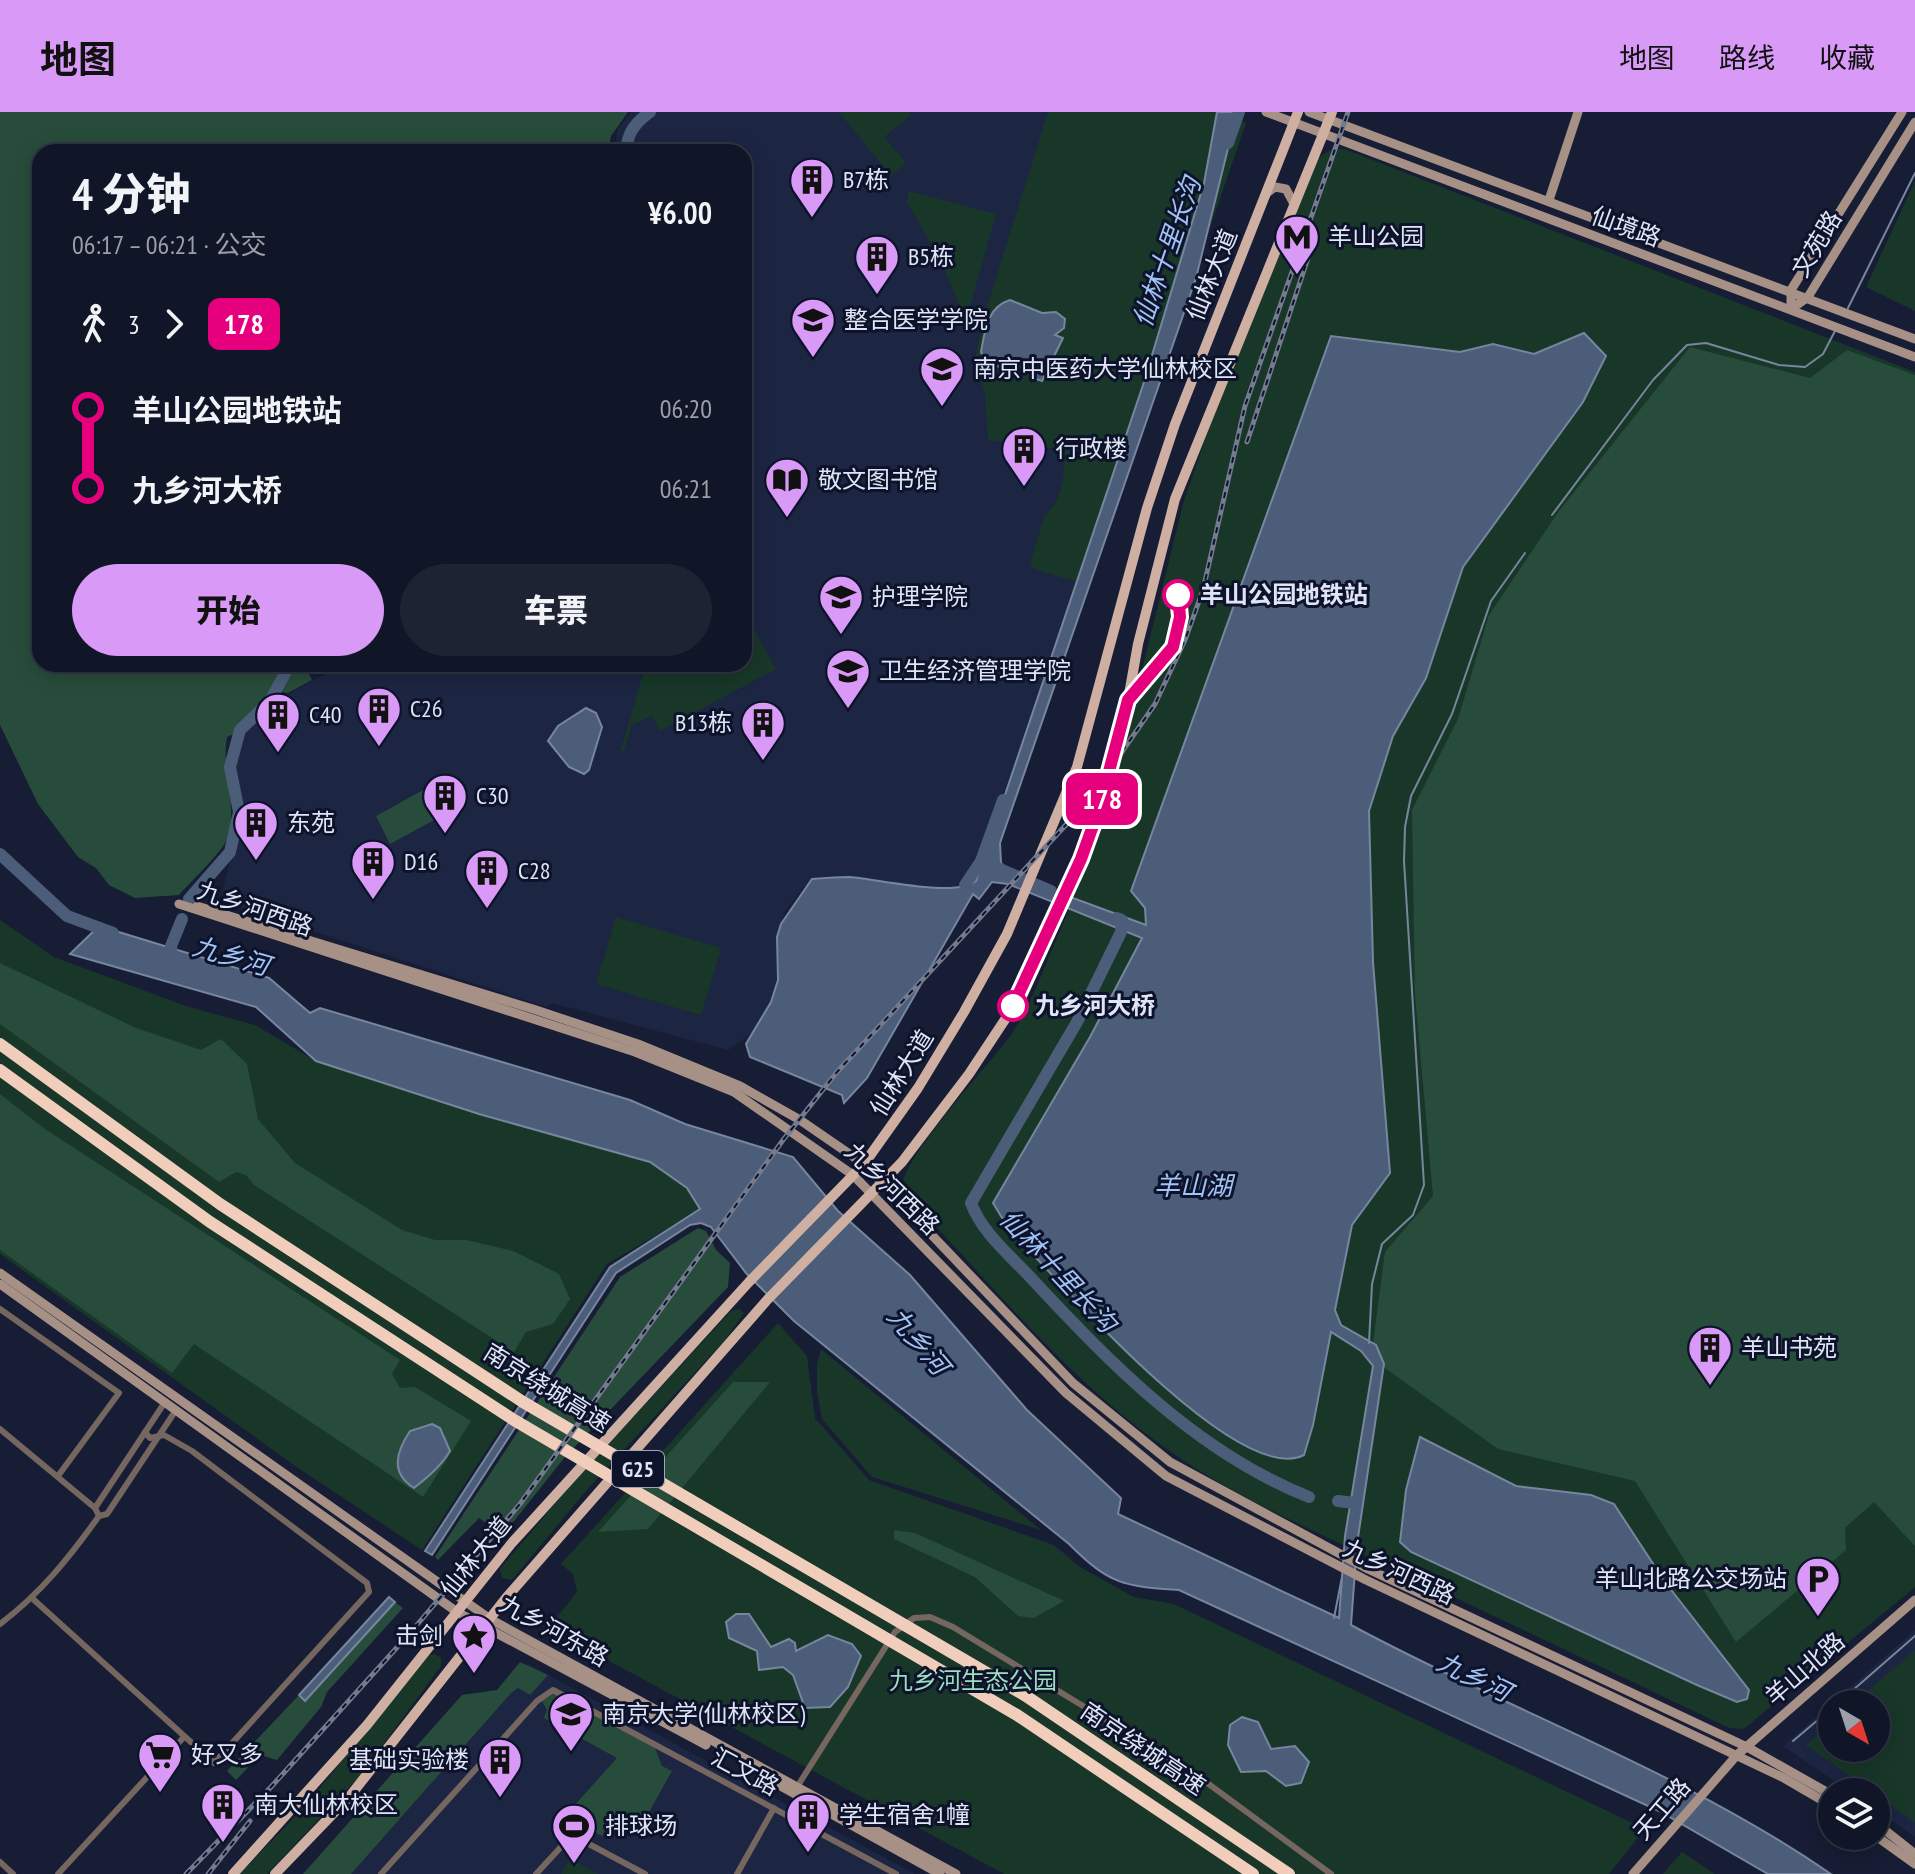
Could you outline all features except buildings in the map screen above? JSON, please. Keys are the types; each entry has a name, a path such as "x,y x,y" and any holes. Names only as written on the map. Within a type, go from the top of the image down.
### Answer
{"highway":[{"name":"南京绕城高速","path":"0,1044 220,1204 523,1402 1026,1696 1289,1874"},
{"name":"南京绕城高速","path":"0,1070 210,1222 514,1420 1017,1715 1253,1874"}],"main road":[{"name":"仙境路","path":"1266,112 1296,118 1324,132 1915,357"},
{"name":"仙境路","path":"1309,112 1330,115 1915,339"},
{"path":"1549,200 1578,112"},
{"name":"文苑路","path":"1791,309 1791,290 1902,112"},
{"name":"仙林大道","path":"275,1874 350,1796 486,1623 768,1299 883,1182 936,1120 991,1041 1033,969 1099,809 1175,499 1330,115"},
{"name":"仙林大道","path":"233,1874 358,1736 511,1544 749,1282 864,1164 964,1012 1025,893 1077,767 1147,508 1175,424 1296,118"},
{"name":"文苑路","path":"1791,309 1808,297 1915,122"},
{"path":"1266,193 1275,187 1286,189 1294,204"},
{"name":"九乡河西路","path":"1818,1787 1747,1747 1367,1574 1318,1555 1162,1472 1066,1393 853,1175 734,1092 635,1052 179,904 215,909 638,1044 740,1086 800,1120 864,1164 1073,1383 1170,1462 1321,1544 1367,1574 1737,1755 1818,1798"},
{"name":"九乡河东路","path":"0,1273 457,1612 486,1623 956,1874"},
{"name":"九乡河东路","path":"0,1284 168,1398"},
{"name":"九乡河东路","path":"179,1406 464,1602 486,1623 940,1874"},
{"name":"羊山北路","path":"1722,1770 1915,1600"},
{"name":"天工路","path":"1633,1874 1722,1770"},
{"path":"1890,1834 1915,1854"},
{"path":"1890,1846 1915,1864"}],"street":[{"path":"0,1309 119,1393 58,1476"},
{"path":"95,1508 168,1398"},
{"path":"0,1624 33,1599 62,1569 99,1516 107,1514 179,1406"},
{"path":"0,1429 95,1508 99,1516"},
{"path":"145,1432 150,1438 158,1434"},
{"path":"33,1599 214,1763 370,1587 192,1451 158,1434"},
{"path":"1318,1555 1321,1544"},
{"path":"797,1787 895,1632 914,1618 930,1617 1006,1658 1195,1774 1331,1874"},
{"name":"汇文路","path":"381,1874 537,1701 545,1693 559,1691 896,1874"},
{"path":"58,1874 184,1737"},
{"path":"737,1874 774,1808"},
{"path":"536,1874 572,1835 645,1874"},
{"path":"0,1862 13,1874"}],"shaded area":[{"name":"南京中医药大学仙林校区","path":"631,112 1241,112 1243,117 973,885 969,889 814,883 804,887 785,911 778,933 778,971 773,999 758,1029 728,1050 552,1003 546,1007 220,901 234,844 236,813 229,769 234,744 273,703 328,672 752,672 752,144 615,144 618,129"},
{"path":"1915,1630 1915,1837 1890,1820 1890,1778 1830,1778 1783,1746 1818,1715 1818,1762 1890,1762 1890,1690 1847,1690"},
{"name":"南京大学(仙林校区)","path":"528,1664 915,1874 342,1874"}],"green space":[{"path":"0,112 628,112 611,136 610,144 32,144 32,672 308,672 312,680 288,693 278,691 262,721 227,737 231,812 228,837 179,895 135,898 109,885 96,868 78,857 38,804 0,725"},
{"path":"839,112 909,112 911,115 884,137 906,163 891,176"},
{"path":"1048,112 1221,112 1246,123 1087,585 1034,569 1030,564 1044,517 1056,503 1063,481 1065,450 988,440 985,396 975,358 985,313"},
{"name":"羊山公园","path":"1334,148 1347,150 1915,372 1915,1587 1744,1729 1729,1728 1304,1527 1243,1496 1185,1461 1123,1416 1060,1358 912,1201 902,1186 928,1137 1017,1025 1076,892 1109,803 1183,504 1214,413 1316,159"},
{"path":"1915,181 1915,311 1866,287"},
{"path":"909,191 996,214 970,307 960,307 942,264 907,202"},
{"path":"1690,347 1810,378 1847,350 1915,375 1915,1546 1874,1502 1845,1528 1846,1550 1736,1642 1635,1481 1498,1449 1371,1358 1385,1252 1433,1196 1415,994 1412,810 1458,719 1489,615 1559,511"},
{"path":"752,625 776,669 660,731 652,716 632,725 624,750 620,752 644,672 752,672"},
{"path":"443,779 458,807 390,844 376,816"},
{"path":"616,917 721,948 701,1015 596,984"},
{"path":"0,920 54,957 186,1006 255,1025 316,1061 479,1114 650,1162 687,1188 701,1209 607,1264 422,1550 298,1468 0,1254"},
{"path":"0,963 136,1028 201,1050 221,1039 247,1064 258,1119 295,1163 402,1230 435,1240 466,1240 513,1251 559,1274 570,1299 553,1324 526,1332 514,1352 254,1185 246,1175 236,1172 219,1182 0,1024"},
{"path":"0,1094 45,1129 400,1360 392,1374 400,1388 415,1387 471,1421 423,1497 194,1344 172,1373 0,1250"},
{"path":"698,1228 706,1231 716,1250 730,1263 728,1287 565,1457 503,1535 479,1518 438,1560 435,1557 620,1277"},
{"path":"739,1309 744,1313 726,1339 586,1491 512,1580 502,1578 500,1569 574,1481 731,1311"},
{"name":"九乡河生态公园","path":"778,1323 807,1356 815,1418 869,1480 1054,1545 1080,1567 1134,1597 1174,1604 1645,1829 1609,1874 1004,1874 548,1628 577,1592 573,1574 561,1564"},
{"path":"821,1349 1041,1530 872,1477 822,1419 817,1392 817,1363"},
{"path":"733,1382 770,1382 648,1529 598,1532"},
{"path":"894,1530 915,1533 1064,1601 1034,1618 1018,1616 975,1577 894,1539"},
{"path":"395,1602 403,1608 327,1692 321,1707 277,1760 260,1755 236,1780 227,1771 299,1695 305,1701"},
{"path":"1915,1650 1915,1823 1890,1805 1890,1778 1852,1778 1830,1762 1890,1762 1890,1690 1869,1690"},
{"path":"435,1654 441,1658 441,1666 359,1777 267,1874 240,1874 306,1805 428,1655"},
{"path":"520,1662 548,1675 530,1695 518,1688 511,1693 351,1874 303,1874 462,1695 497,1690"},
{"path":"555,1693 655,1748 662,1766 672,1771 643,1823 617,1811 602,1836 564,1817 617,1758 544,1718 547,1710 542,1701"},
{"path":"1818,1734 1818,1754 1806,1745"},
{"path":"1682,1852 1715,1874 1663,1874"},
{"name":"排球场","path":"570,1859 598,1874 561,1874"}],"water":[{"name":"羊山湖","path":"1217,112 1237,112 1196,278 1000,843 1001,863 1016,877 1146,925 1145,908 1131,891 1331,336 1460,352 1493,344 1534,354 1584,333 1606,356 1583,402 1463,567 1426,678 1393,736 1369,811 1373,962 1390,1173 1352,1225 1335,1310 1341,1325 1376,1345 1384,1364 1357,1544 1351,1625 1716,1804 1831,1874 1768,1874 1659,1811 1179,1590 1144,1587 1107,1576 794,1321 746,1273 711,1227 701,1223 690,1225 616,1273 432,1555 425,1551 610,1267 700,1209 687,1188 650,1162 479,1114 316,1061 256,1007 70,954 99,926 269,978 310,1013 320,1008 630,1100 685,1124 793,1157 838,1211 910,1275 1027,1410 1121,1498 1118,1514 1339,1618 1345,1536 1373,1366 1361,1351 1331,1332 1304,1455 1274,1457 1236,1440 1192,1410 1147,1371 1103,1329 1007,1226 993,1203 1090,1037 1142,938 1008,884 992,882 979,899 973,894 867,1078 844,1103 842,1095 750,1057 746,1044 771,1002 778,980 777,937 781,924 812,879 850,877 935,888 966,886 976,881 1143,385 1204,183"},
{"path":"1010,300 1042,313 1056,312 1065,319 1064,328 1055,335 1063,338 1042,381 1033,378 1029,368 989,366 981,352 992,314 1002,303"},
{"path":"586,708 596,713 602,727 589,770 584,774 569,767 548,741 558,726"},
{"path":"432,1424 440,1428 450,1451 443,1462 414,1488 401,1476 399,1454 410,1431"},
{"path":"1420,1437 1516,1486 1591,1495 1614,1504 1665,1582 1749,1690 1747,1699 1737,1702 1697,1685 1411,1552 1400,1542 1406,1490"},
{"path":"389,1597 395,1602 305,1701 299,1695"},
{"path":"736,1614 749,1614 771,1647 789,1639 795,1643 796,1651 828,1635 852,1644 861,1656 848,1687 830,1707 805,1708 793,1675 783,1667 759,1670 757,1651 729,1638 726,1622"},
{"path":"1242,1717 1258,1722 1271,1749 1295,1746 1309,1762 1301,1783 1286,1786 1266,1771 1241,1772 1228,1745 1230,1725"}],"waterway":[{"path":"627,144 633,129 650,112"},
{"name":"仙林十里长沟","path":"1228,143 1239,112"},
{"path":"1848,308 1915,173"},
{"path":"1552,515 1653,380 1687,345 1706,343 1779,365 1805,367 1823,354 1835,331"},
{"path":"1369,1343 1372,1284 1382,1244 1413,1215 1424,1185 1404,861 1405,827 1411,796 1452,714 1491,601 1525,553"},
{"path":"189,899 230,852 239,812 230,767 240,730 270,701 286,672"},
{"name":"仙林十里长沟","path":"965,885 981,861 1003,800"},
{"name":"九乡河","path":"0,854 67,916 113,933"},
{"name":"仙林十里长沟","path":"981,861 1051,891"},
{"name":"仙林十里长沟","path":"1117,918 1122,920 1121,932 1077,1022 971,1203 998,1244 1093,1343 1159,1404 1230,1456 1269,1479 1309,1497"},
{"path":"172,961 171,946 182,919"},
{"path":"1338,1501 1355,1503"},
{"path":"1334,1618 1342,1577"},
{"path":"1853,1690 1915,1636"},
{"path":"1793,1741 1818,1720"}],"railway":[{"path":"186,1874 271,1787 410,1633 520,1504 783,1140 837,1072 1088,801 1155,704 1185,640 1203,590 1245,406 1348,112"},
{"path":"1247,442 1315,237"},
{"path":"208,1874 250,1821"}],"bus line":[{"name":"178","path":"1013,1006 1033,969 1081,859 1099,809 1128,700 1150,678 1173,647 1180,617 1178,595"}],"place":[{"name":"B7栋","path":"812,219"},
{"name":"羊山公园","path":"1297,276"},
{"name":"B5栋","path":"877,296"},
{"name":"整合医学学院","path":"813,359"},
{"name":"南京中医药大学仙林校区","path":"942,408"},
{"name":"行政楼","path":"1024,488"},
{"name":"敬文图书馆","path":"787,519"},
{"name":"羊山公园地铁站","path":"1178,595"},
{"name":"护理学院","path":"841,636"},
{"name":"卫生经济管理学院","path":"848,710"},
{"name":"C26","path":"379,748"},
{"name":"C40","path":"278,754"},
{"name":"B13栋","path":"763,762"},
{"name":"C30","path":"445,835"},
{"name":"东苑","path":"256,862"},
{"name":"D16","path":"373,901"},
{"name":"C28","path":"487,910"},
{"name":"九乡河大桥","path":"1013,1006"},
{"name":"羊山书苑","path":"1710,1387"},
{"name":"羊山北路公交场站","path":"1818,1618"},
{"name":"击剑","path":"474,1675"},
{"name":"南京大学(仙林校区)","path":"571,1753"},
{"name":"好又多","path":"160,1794"},
{"name":"基础实验楼","path":"500,1799"},
{"name":"南大仙林校区","path":"223,1844"},
{"name":"学生宿舍1幢","path":"808,1854"},
{"name":"排球场","path":"574,1865"}]}
